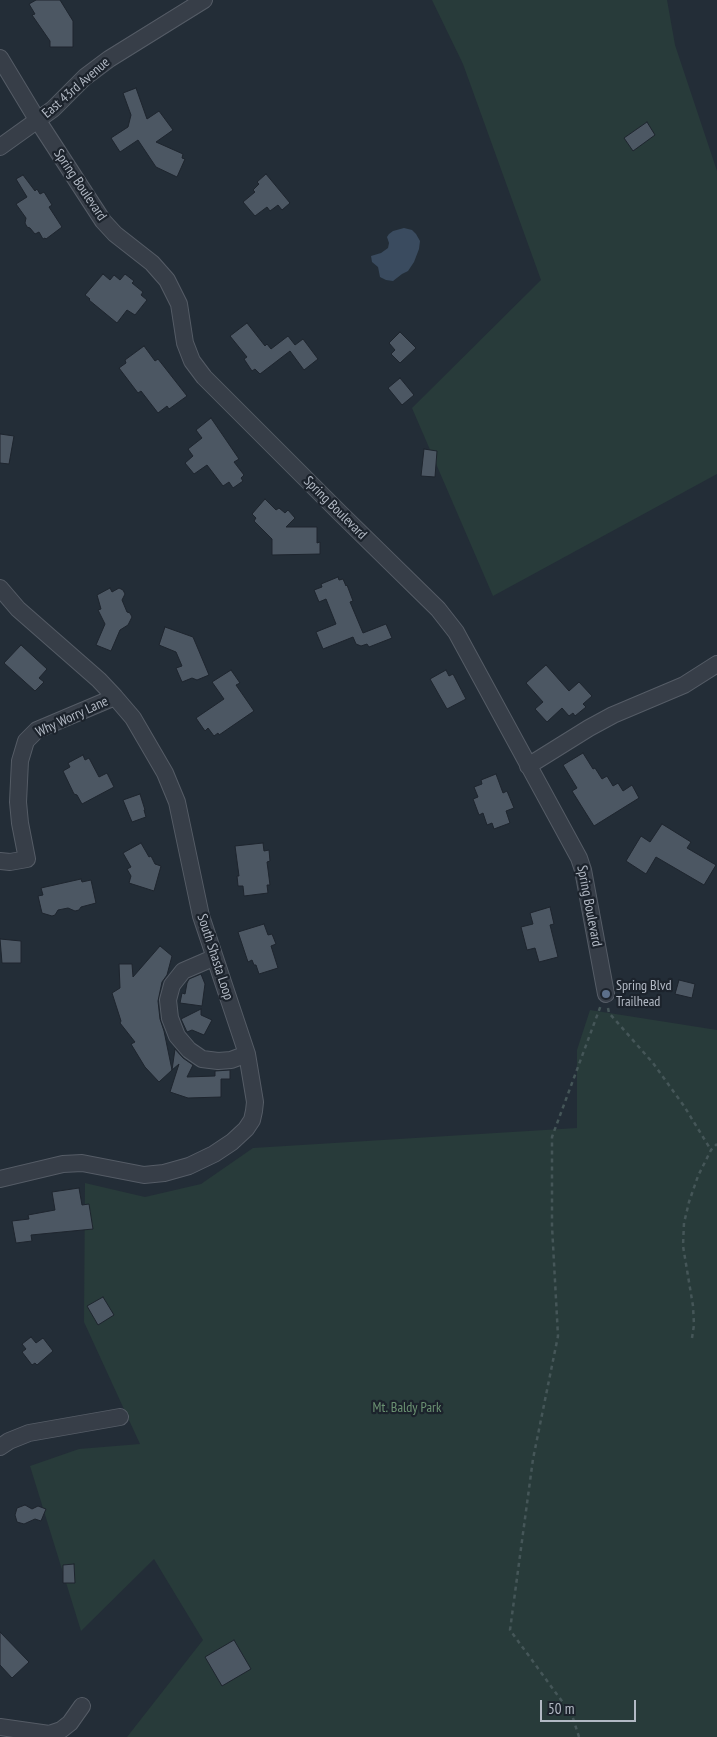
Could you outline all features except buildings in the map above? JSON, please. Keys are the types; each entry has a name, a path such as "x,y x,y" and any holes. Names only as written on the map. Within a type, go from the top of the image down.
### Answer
{"street":[{"name":"East 43rd Avenue","path":"0,147 53,109 85,77 109,58 204,0"},
{"name":"Spring Boulevard","path":"0,58 38,121 103,221 115,234 152,263 167,280 178,304 185,343 192,360 204,377 432,603 456,632 576,852 583,870 606,994"},
{"name":"South Shasta Loop","path":"0,588 18,609 99,680 115,697 145,737 165,773 174,795 186,840 200,916 247,1054 255,1102 252,1120 246,1129 232,1142 214,1154 189,1166 164,1173 144,1175 82,1163 64,1164 0,1179"},
{"path":"528,766 613,715 684,685 717,664"},
{"name":"Why Worry Lane","path":"0,861 10,862 27,859 18,802 20,761 26,741 37,730 115,697"},
{"path":"214,958 183,971 172,985 168,1000 170,1018 177,1036 189,1050 202,1059 231,1060 247,1054"},
{"path":"0,1447 29,1433 120,1417"},
{"path":"0,1727 49,1734 61,1730 70,1723 82,1706"}],"path":[{"path":"606,994 609,1013 653,1063 684,1106 711,1150"},
{"path":"579,1737 572,1715 510,1630 533,1459 558,1336 552,1226 552,1137 606,994"},
{"path":"692,1338 694,1325 693,1306 683,1246 684,1223 698,1176 711,1150 717,1144"}],"green space":[{"path":"432,0 667,0 675,45 717,171 717,474 493,596 412,408 541,280 463,64"},
{"name":"Mt. Baldy Park","path":"590,1010 717,1030 717,1737 127,1737 203,1640 154,1559 81,1631 30,1466 79,1449 140,1444 84,1322 85,1183 145,1197 201,1184 253,1148 577,1128 577,1050"}],"water":[{"path":"404,228 412,230 416,234 420,241 419,249 408,271 393,281 386,280 380,277 378,267 372,262 371,256 381,253 388,248 387,237 389,234"}],"place":[{"name":"Spring Blvd Trailhead","path":"606,994"}]}
